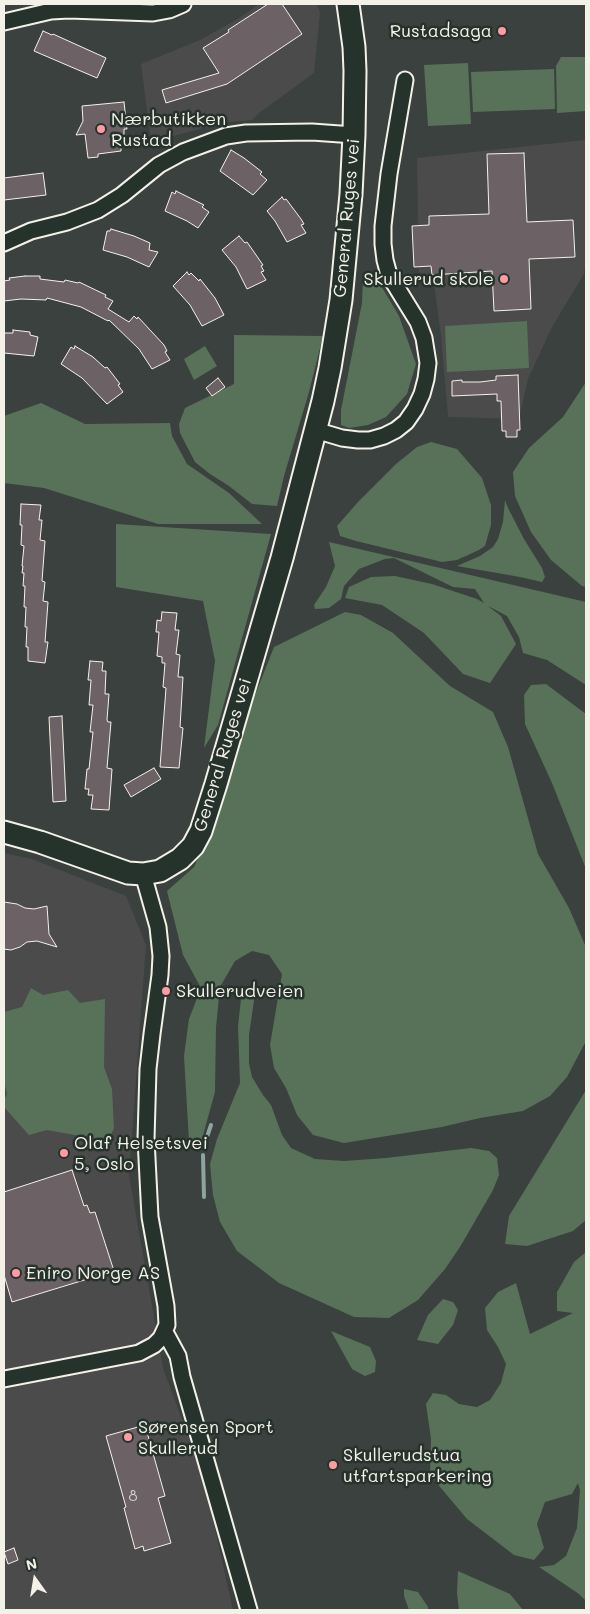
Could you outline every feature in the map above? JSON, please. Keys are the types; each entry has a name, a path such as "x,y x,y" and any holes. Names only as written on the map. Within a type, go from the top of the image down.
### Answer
{"main road":[{"name":"General Ruges vei","path":"143,874 170,867 187,853 198,838 216,784 282,558 330,368 341,300 350,217 354,135 354,47 348,4"},
{"path":"4,832 40,842 128,873 143,874"}],"street":[{"path":"4,22 51,11 154,12 169,10 183,4"},
{"name":"General Ruges vei","path":"315,430 342,438 358,440 370,440 384,436 406,422 418,402 426,379 428,363 424,338 418,322 389,275 383,244 388,182 405,80"},
{"path":"4,242 31,231 67,222 98,210 122,195 159,165 183,152 226,136 246,133 312,132 354,135"},
{"path":"4,1379 139,1353 154,1345 165,1332 168,1316 150,1217 146,1139 148,1069 161,956 158,927 143,874"},
{"path":"165,1332 178,1356 180,1371 249,1610"}],"shaded area":[{"path":"259,4 317,4 320,13 314,73 252,120 215,125 151,142 141,64 200,40 241,17"},
{"name":"Skullerud skole","path":"585,140 586,256 584,274 552,327 528,379 519,419 448,417 441,336 434,284 419,272 417,158"},
{"path":"4,853 32,859 126,896 146,945 129,1175 163,1368 204,1479 233,1610 4,1610"}],"green space":[{"path":"561,57 586,57 586,111 557,113 556,66"},
{"path":"468,63 471,124 428,126 424,65"},
{"path":"554,69 555,109 473,112 471,72"},
{"path":"363,277 377,279 399,316 416,364 407,394 386,417 368,425 349,428 341,425 341,410 362,303"},
{"path":"527,321 529,368 447,372 445,326"},
{"path":"234,335 323,336 277,506 252,504 210,474 195,462 180,433 179,424 185,408 234,384"},
{"path":"205,346 217,366 194,380 184,359"},
{"path":"586,382 586,587 582,586 551,560 531,532 515,496 513,472 529,448 563,417"},
{"path":"41,403 85,424 170,423 172,436 187,464 229,493 262,524 158,524 44,488 4,483 4,416"},
{"path":"431,442 457,449 482,478 491,505 491,525 485,546 457,560 442,562 340,536 337,526 358,502 396,464 417,447"},
{"path":"505,500 524,539 542,568 545,577 542,582 457,566 480,556 493,547 498,539 503,522"},
{"path":"116,524 271,534 218,725 204,748 215,661 203,601 116,587"},
{"path":"329,542 586,602 586,685 547,660 523,653 519,637 507,616 488,606 501,616 516,644 490,683 463,674 424,633 382,605 345,598 349,587 371,577 395,576 432,584 484,603 475,589 453,587 394,558 385,559 359,569 344,586 341,599 329,608 315,609 314,605 326,587 335,566"},
{"path":"345,612 361,615 393,633 450,686 493,712 508,747 538,854 569,908 585,945 586,1041 567,1077 550,1096 523,1111 344,1143 313,1135 297,1115 286,1088 274,1068 270,1045 282,974 269,955 252,951 235,961 220,987 216,1027 215,1092 202,1139 189,1141 184,1056 189,1019 201,988 183,955 167,891 194,867 211,830 238,738 274,647"},
{"path":"546,684 586,714 586,869 552,783 525,724 524,695 531,685"},
{"path":"249,986 256,987 249,1035 249,1063 252,1077 271,1105 282,1135 291,1148 315,1159 344,1161 471,1148 489,1151 497,1158 499,1175 493,1190 460,1247 445,1269 418,1300 389,1318 354,1317 279,1283 237,1251 220,1222 213,1195 210,1164 217,1139 240,1083 238,1026 241,999"},
{"path":"31,988 43,995 68,990 80,1003 105,999 104,1067 112,1089 114,1128 108,1141 47,1130 29,1135 4,1107 4,1100 7,1094 4,1081 4,1012 22,1007"},
{"path":"586,1090 586,1220 573,1231 527,1246 505,1244 509,1216"},
{"path":"586,1252 586,1601 579,1594 539,1567 554,1565 566,1556 577,1528 580,1490 578,1483 572,1494 545,1502 537,1524 544,1548 534,1560 514,1555 467,1519 430,1475 431,1439 426,1404 433,1393 446,1395 459,1404 477,1407 490,1400 501,1383 506,1364 487,1330 485,1308 498,1292 516,1283 530,1334 573,1313 557,1311 557,1292 574,1262"},
{"path":"443,1299 453,1302 458,1310 453,1325 438,1344 417,1340 428,1315"},
{"path":"331,1331 370,1347 376,1361 375,1372 365,1376 352,1369"},
{"path":"458,1571 510,1594 523,1610 459,1610 457,1593"},
{"path":"404,1589 418,1592 428,1610 409,1610 404,1596"}],"building":[{"path":"268,4 282,4 302,34 227,84 166,103 162,90 219,73 203,48"},
{"path":"43,31 106,58 97,78 34,51"},
{"path":"124,102 127,129 124,129 124,142 121,142 121,151 98,154 98,157 88,158 85,134 76,135 83,121 82,106"},
{"path":"231,150 262,172 260,174 267,180 253,195 220,171"},
{"path":"524,153 527,222 573,220 575,257 529,259 531,309 494,311 492,271 432,275 431,266 414,267 412,226 429,225 429,216 489,214 487,154"},
{"path":"43,173 46,195 4,200 4,178"},
{"path":"176,191 204,205 202,207 209,212 198,228 165,211 172,192 175,194"},
{"path":"282,197 284,200 286,199 301,219 304,224 301,225 306,233 287,242 267,211"},
{"path":"111,229 150,243 149,250 158,252 149,267 127,257 103,250 107,231"},
{"path":"239,236 245,243 247,242 263,265 261,266 264,271 261,272 266,280 247,289 236,267 222,250"},
{"path":"187,272 189,275 191,273 199,281 200,279 215,298 224,315 202,326 190,305 173,286"},
{"path":"40,276 40,279 64,282 65,280 79,282 106,295 105,297 113,301 108,309 129,322 134,316 137,319 138,317 164,345 167,351 165,352 170,360 152,369 139,349 109,320 81,307 47,298 46,300 21,299 4,301 4,281 10,280 9,278"},
{"path":"13,330 30,332 30,335 38,337 34,356 4,353 4,333 13,333"},
{"path":"75,346 93,357 105,368 107,367 120,384 118,385 123,392 107,404 82,378 61,364 71,347 74,349"},
{"path":"518,375 520,430 517,430 517,437 506,437 506,431 502,431 501,401 497,401 497,394 452,396 452,381 480,382 496,380 496,376"},
{"path":"218,378 225,387 212,396 206,388"},
{"path":"21,504 41,505 39,520 42,520 40,540 45,541 42,581 45,582 43,601 48,602 45,642 48,642 45,663 28,661 28,647 26,647 27,627 25,627 26,607 24,607 25,586 23,586 24,573 22,573 24,546 21,545"},
{"path":"162,612 177,613 175,630 179,630 176,654 180,655 178,677 183,677 180,727 183,728 179,768 160,767 166,688 163,687 165,663 162,663 162,657 157,656 159,632 156,632 157,620 161,621"},
{"path":"90,661 103,662 102,671 106,671 105,694 109,694 107,720 111,722 107,768 112,769 109,810 91,809 93,795 88,795 89,789 85,789 93,732 90,732 93,705 89,705 91,680 88,680"},
{"path":"62,716 66,801 53,802 49,717"},
{"path":"154,768 161,779 131,797 124,785"},
{"path":"4,902 34,909 47,906 49,934 57,947 37,941 27,942 11,950 4,949"},
{"path":"72,1170 84,1206 87,1205 90,1213 95,1212 114,1271 12,1302 4,1275 4,1192"},
{"path":"145,1425 165,1496 158,1498 171,1543 144,1551 143,1546 135,1549 124,1508 126,1507 106,1436"},
{"path":"14,1548 18,1560 8,1564 4,1552"}],"waterway":[{"path":"205,1143 211,1125"},
{"path":"203,1155 204,1197"}],"place":[{"name":"Rustadsaga","path":"502,31"},
{"name":"Nærbutikken Rustad","path":"101,129"},
{"name":"Skullerud skole","path":"504,279"},
{"name":"Skullerudveien","path":"166,991"},
{"name":"Olaf Helsetsvei 5, Oslo","path":"64,1153"},
{"name":"Eniro Norge AS","path":"16,1273"},
{"name":"Sørensen Sport Skullerud","path":"128,1437"},
{"name":"Skullerudstua utfartsparkering","path":"333,1465"}]}
